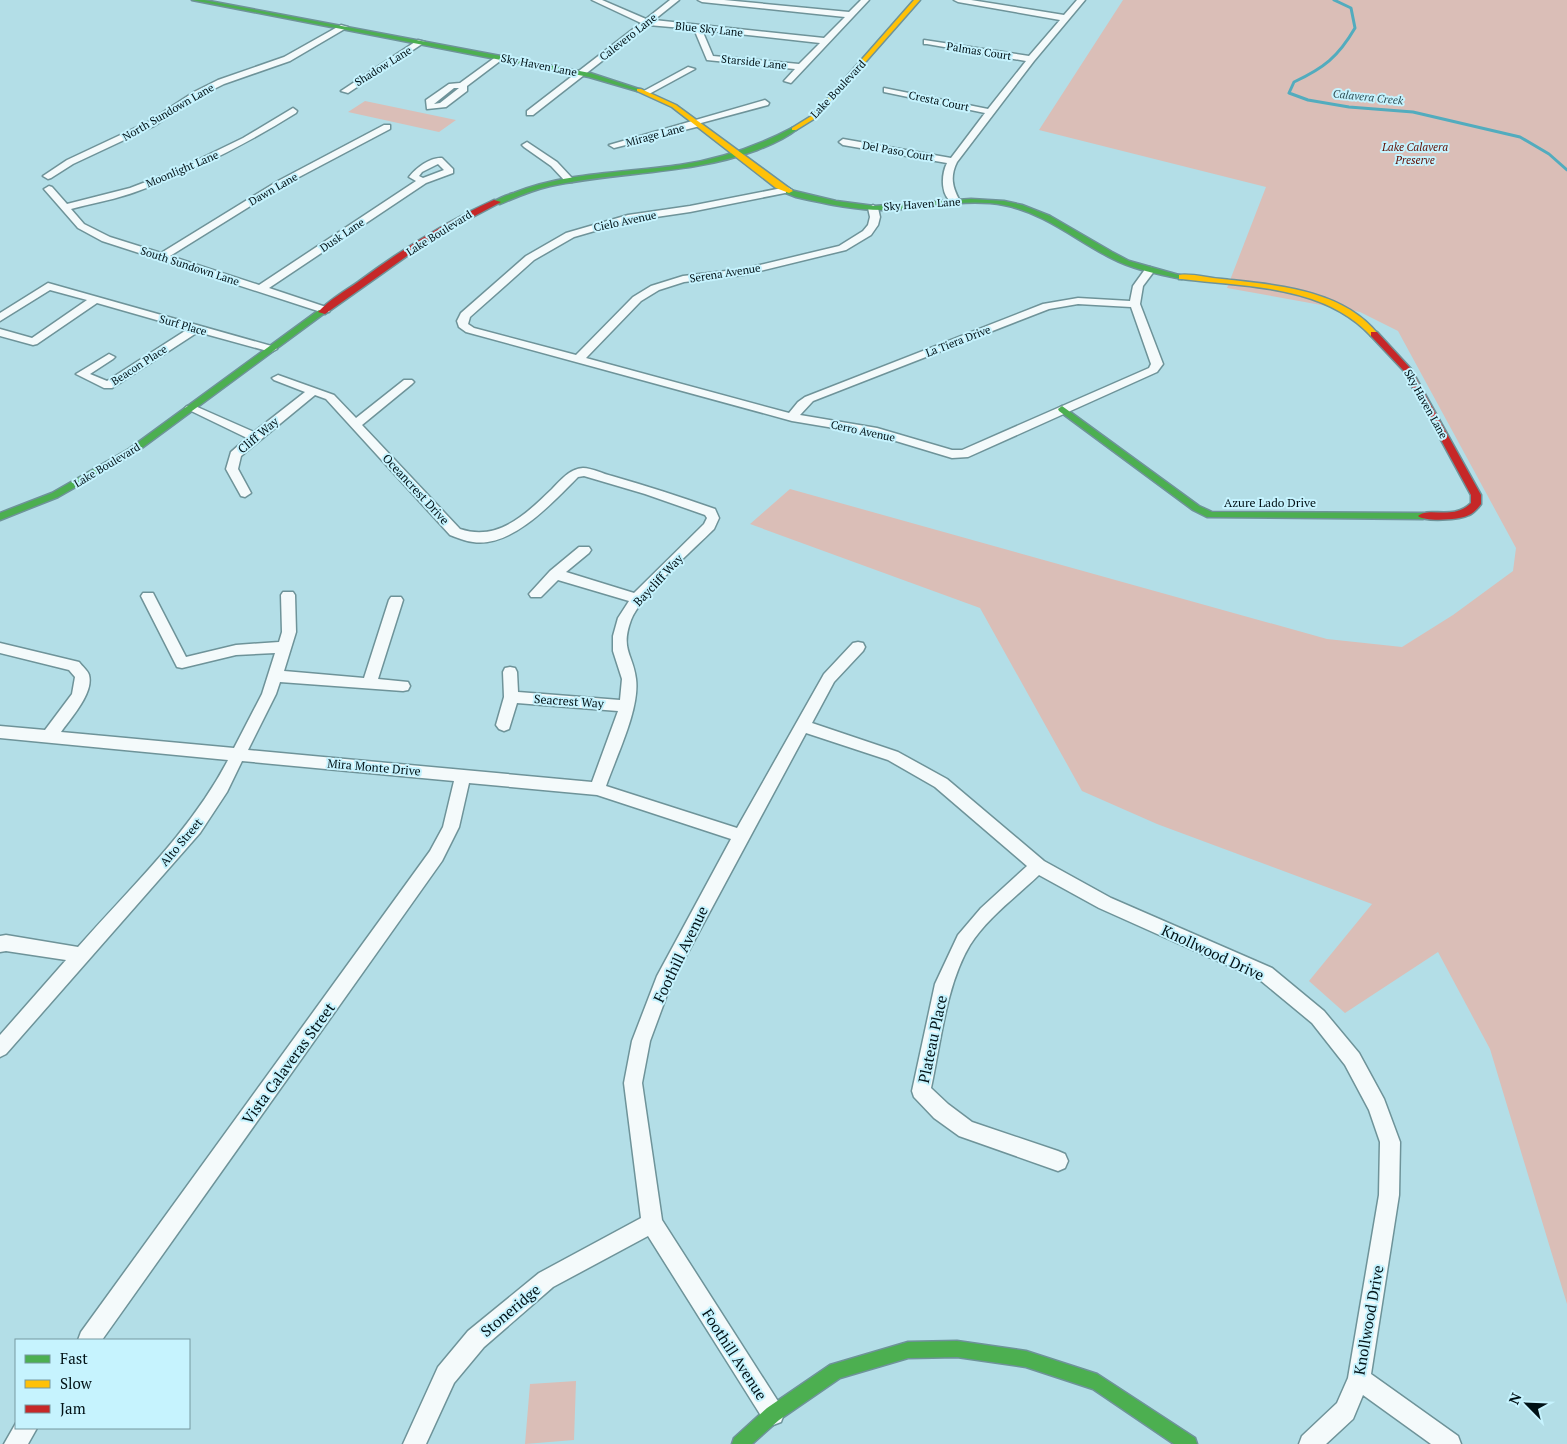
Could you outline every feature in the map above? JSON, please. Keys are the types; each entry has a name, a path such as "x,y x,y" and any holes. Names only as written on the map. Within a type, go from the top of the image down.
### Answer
{"street":[{"name":"Sky Haven Lane","path":"195,0 344,27 581,74 646,92 674,106 737,155 787,190 828,201 873,208 905,207 955,201 1002,203 1032,210 1051,218 1110,255 1134,266 1182,277 1287,291 1328,301 1366,325 1407,369 1476,495 1476,504 1467,513 1452,516"},
{"name":"Blue Sky Lane","path":"596,0 646,22 826,41"},
{"name":"Calevero Lane","path":"530,113 675,0"},
{"path":"702,0 851,15"},
{"path":"788,81 865,0"},
{"name":"Lake Boulevard","path":"0,517 55,495 132,451 325,310 429,237 469,213 525,191 568,180 700,164 737,155 787,134 815,116 917,0"},
{"path":"958,0 1065,18"},
{"path":"955,201 948,190 946,178 948,169 953,161 1031,59 1081,0"},
{"name":"North Sundown Lane","path":"48,176 70,162 151,124 213,86 287,59 344,27"},
{"name":"Starside Lane","path":"697,28 710,58 801,67"},
{"name":"Shadow Lane","path":"345,91 421,42"},
{"name":"Palmas Court","path":"927,42 1031,59"},
{"path":"430,107 428,102 452,86 462,85 500,58"},
{"path":"646,92 692,69"},
{"name":"Cresta Court","path":"887,90 991,112"},
{"name":"Mirage Lane","path":"614,145 765,103"},
{"name":"Moonlight Lane","path":"64,208 133,190 180,172 246,140 293,111"},
{"name":"Dawn Lane","path":"162,257 281,183 387,127"},
{"name":"Del Paso Court","path":"843,142 953,161"},
{"path":"527,145 554,164 568,180"},
{"name":"Dusk Lane","path":"261,289 423,181"},
{"path":"48,190 64,208"},
{"name":"Cielo Avenue","path":"462,321 465,315 530,258 570,235 628,218 690,209 787,190"},
{"name":"South Sundown Lane","path":"64,208 81,226 106,239 325,310"},
{"name":"Serena Avenue","path":"578,359 637,299 655,288 683,279 743,272 842,248 867,234 875,217 873,208"},
{"path":"1136,304 1138,286 1150,270"},
{"name":"Surf Place","path":"0,318 48,286 271,349"},
{"path":"0,332 33,342 95,300"},
{"name":"La Tiera Drive","path":"792,417 802,404 809,399 1047,306 1078,301 1136,304"},
{"name":"Cerro Avenue","path":"462,321 463,326 470,330 792,417 877,432 952,454 964,454 1153,370 1157,364 1136,304"},
{"name":"Beacon Place","path":"109,357 82,374 108,386 195,329"},
{"name":"Oceancrest Drive","path":"278,378 330,397 455,532 475,538 490,537 524,521 574,474 577,474"},
{"path":"356,424 408,382"},
{"name":"Cliff Way","path":"245,493 232,468 235,456 255,437 314,390"},
{"path":"190,408 255,437"},
{"name":"Azure Lado Drive","path":"1062,409 1196,508 1210,515 1452,516"},
{"name":"Baycliff Way","path":"577,474 584,472 649,491 710,512 713,518 709,526 637,599 625,618 620,636 620,652 629,679 627,706 597,789"},
{"path":"536,594 554,574 584,550"},
{"path":"554,574 637,599"},
{"name":"Alto Street","path":"0,1048 194,828 221,788 269,694 289,632 288,595"},
{"path":"148,596 182,663 236,650 284,648"},
{"path":"370,682 396,600"},
{"name":"Foothill Avenue","path":"774,1414 652,1223 633,1084 641,1041 663,982 741,836 804,726 829,678 858,647"},
{"path":"0,648 74,666 82,676 79,695 49,737"},
{"path":"504,725 511,697 510,672"},
{"path":"275,676 403,686"},
{"name":"Seacrest Way","path":"511,697 627,706"},
{"name":"Knollwood Drive","path":"804,726 894,756 941,783 1038,866 1105,902 1266,974 1318,1017 1352,1058 1377,1106 1390,1142 1389,1195 1359,1379 1345,1411 1310,1444"},
{"name":"Mira Monte Drive","path":"0,732 597,789 741,836"},
{"name":"Vista Calaveras Street","path":"90,1339 436,856 450,827 463,775"},
{"name":"Plateau Place","path":"1038,866 988,913 964,940 944,984 921,1091 941,1111 966,1129 1058,1161"},
{"path":"0,944 6,943 82,955"},
{"name":"Stoneridge","path":"414,1444 446,1375 476,1339 546,1280 652,1223"},
{"path":"740,1444 774,1414 836,1371 908,1350 957,1349 1026,1359 1097,1382 1189,1444"},
{"path":"1359,1379 1450,1444"},
{"path":"15,1444 25,1429"}],"green space":[{"name":"Lake Calavera Preserve","path":"1123,0 1567,0 1567,1304 1490,1049 1438,952 1345,1013 1309,981 1372,904 1157,824 1082,791 980,608 750,524 790,489 1327,639 1402,647 1453,615 1513,571 1516,548 1398,331 1360,312 1227,288 1266,187 1039,130"},
{"path":"365,101 456,120 439,132 348,112"},
{"path":"576,1381 574,1440 525,1444 530,1384"}],"waterway":[{"name":"Calavera Creek","path":"1334,0 1351,8 1355,28 1343,47 1329,61 1314,72 1294,82 1289,93 1308,100 1349,107 1413,112 1520,137 1549,154 1567,170"}],"traffic: fast":[{"path":"195,0 590,75 639,90"},
{"path":"497,202 551,183 680,167 740,154 768,143 794,129"},
{"path":"789,191 836,203 874,208 971,201 1004,203 1047,218 1109,254 1127,262 1182,277"},
{"path":"0,517 55,495 132,451 322,312"},
{"path":"1062,409 1196,508 1210,515 1423,516"},
{"path":"740,1444 773,1414 836,1371 908,1350 957,1349 1026,1359 1097,1382 1189,1444"}],"traffic: slow":[{"path":"794,129 815,116 917,0"},
{"path":"639,90 674,106 779,186 789,191"},
{"path":"1182,277 1274,288 1327,301 1345,310 1374,334"}],"traffic: jam":[{"path":"322,312 428,237 497,202"},
{"path":"1374,334 1407,369 1476,495 1476,504 1467,513 1452,516 1423,516"}]}
